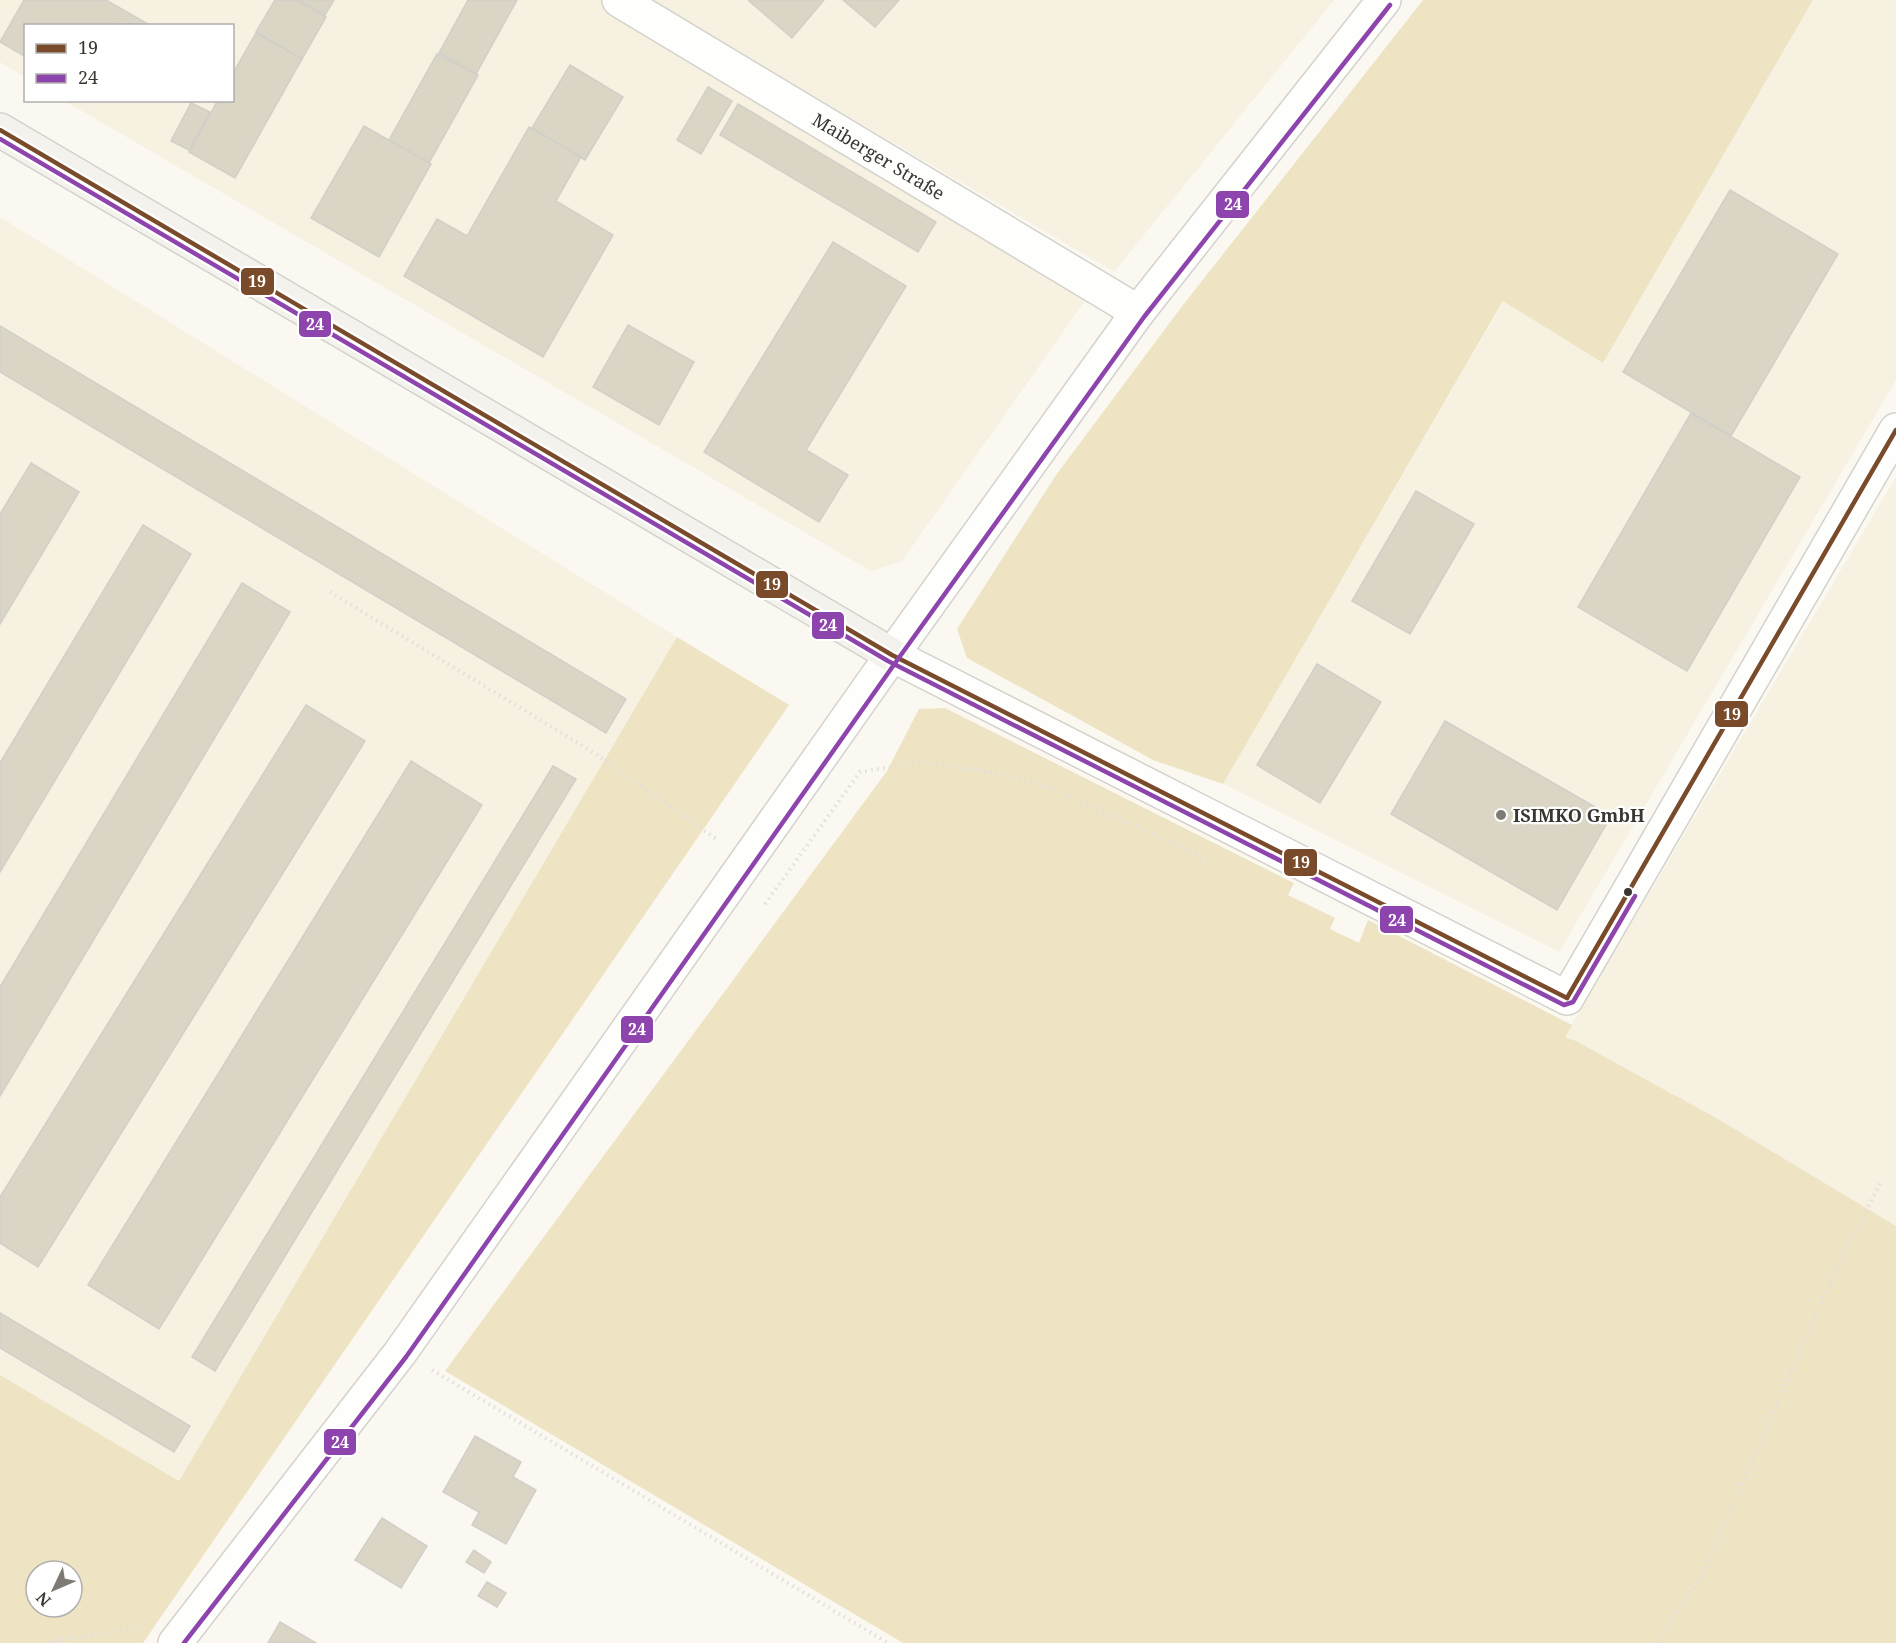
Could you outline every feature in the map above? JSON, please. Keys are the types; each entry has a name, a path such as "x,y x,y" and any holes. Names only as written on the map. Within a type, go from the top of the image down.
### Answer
{"street":[{"name":"Maiberger Straße","path":"619,0 1138,312"},
{"path":"176,1643 400,1353 892,655 1138,312 1384,0"},
{"path":"0,130 892,655 1567,998 1896,430"}],"path":[{"path":"330,592 596,754 748,861"},
{"path":"763,907 860,772 920,762 990,772 1049,786 1216,863"},
{"path":"1657,1643 1701,1577 1839,1263 1881,1182"},
{"path":"437,1360 430,1369 888,1643"},
{"path":"44,1643 195,1617"}],"shaded area":[{"path":"0,0 604,0 1094,288 902,561 871,571 67,102 234,102 234,24 24,24 24,76 0,62"},
{"path":"650,0 1334,0 1114,272"},
{"path":"1423,0 1813,0 1603,363 1503,301 1223,784 1153,760 967,658 957,629 1056,475 1183,305"},
{"path":"1813,0 1896,0 1896,380 1559,952 1223,784 1504,301 1603,363"},
{"path":"0,217 677,637 179,1481 0,1375"},
{"path":"1896,477 1896,1226 1718,1119 1576,1041 1564,1037"},
{"path":"677,637 789,705 143,1643 0,1643 0,1375 179,1481"},
{"path":"945,708 1294,883 1288,895 1335,918 1330,929 1359,943 1368,920 1572,1025 1565,1037 1718,1119 1896,1226 1896,1643 903,1643 445,1371 887,771 919,709"}],"building":[{"path":"24,0 106,0 148,24 24,24 24,56 0,42"},
{"path":"275,0 297,0 326,17 302,59 256,32"},
{"path":"298,0 334,0 325,15"},
{"path":"468,0 517,0 476,74 439,53"},
{"path":"748,0 824,0 792,38"},
{"path":"843,0 899,0 875,27"},
{"path":"256,33 302,59 235,178 189,152 217,102 234,102 234,72"},
{"path":"437,54 478,75 429,163 389,140"},
{"path":"570,65 623,97 585,160 532,128"},
{"path":"708,87 732,101 701,154 677,140"},
{"path":"191,103 210,112 189,150 171,141"},
{"path":"738,104 936,222 918,252 720,135"},
{"path":"364,126 431,164 379,257 311,218"},
{"path":"529,127 581,157 556,201 613,235 543,357 404,276 437,219 467,236"},
{"path":"1730,190 1838,254 1731,436 1623,372"},
{"path":"833,242 906,286 806,450 848,475 819,522 704,452"},
{"path":"628,325 694,362 659,425 593,387"},
{"path":"0,326 626,699 606,733 0,372"},
{"path":"1691,413 1800,477 1687,671 1578,607"},
{"path":"31,463 79,492 0,624 0,514"},
{"path":"1416,491 1474,524 1410,634 1352,601"},
{"path":"143,525 191,554 0,872 0,763"},
{"path":"242,583 290,612 0,1096 0,987"},
{"path":"1317,664 1381,702 1320,803 1257,765"},
{"path":"306,705 365,741 38,1267 0,1243 0,1197"},
{"name":"ISIMKO GmbH","path":"1445,721 1611,816 1557,910 1391,814"},
{"path":"411,761 482,805 159,1329 88,1285"},
{"path":"553,766 576,779 215,1371 192,1357"},
{"path":"0,1313 190,1426 174,1452 0,1348"},
{"path":"475,1436 521,1462 513,1477 536,1490 506,1544 472,1525 479,1512 443,1492"},
{"path":"382,1518 427,1546 401,1588 355,1560"},
{"path":"474,1550 491,1562 484,1573 466,1562"},
{"path":"487,1582 506,1593 497,1607 478,1596"},
{"path":"280,1622 316,1643 268,1643"}],"transit line":[{"name":"24","path":"184,1643 406,1357 898,659 1144,317 1390,5"},
{"name":"19","path":"0,130 892,655 1567,998"},
{"name":"24","path":"0,139 888,661 1564,1005 1573,1002 1635,896"},
{"name":"19","path":"1567,998 1896,430"}],"place":[{"name":"ISIMKO GmbH","path":"1501,815"}]}
